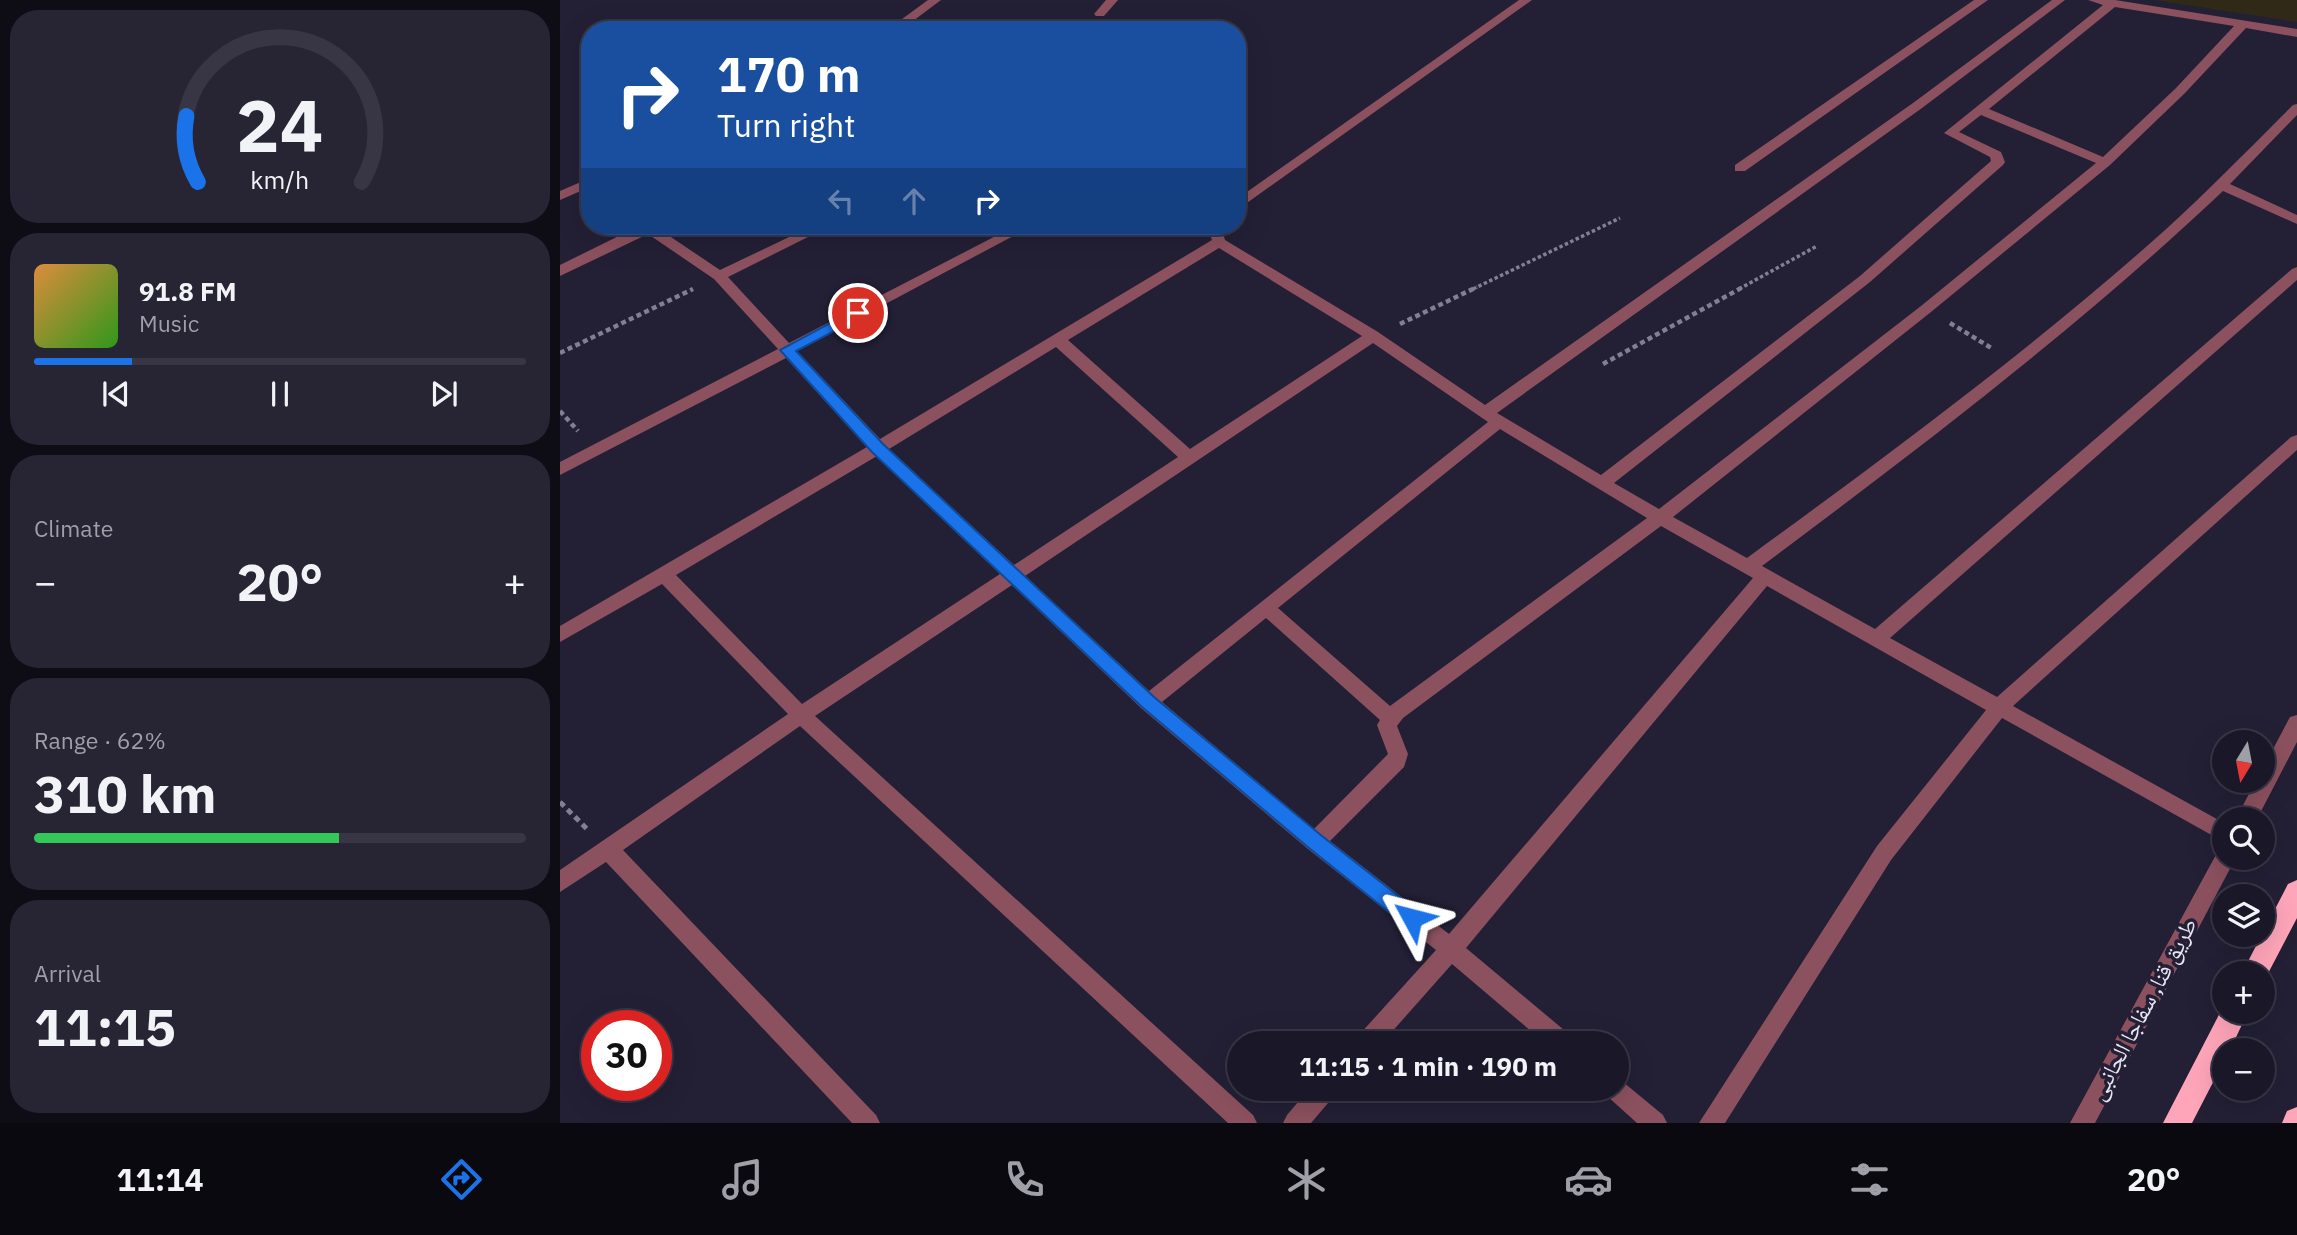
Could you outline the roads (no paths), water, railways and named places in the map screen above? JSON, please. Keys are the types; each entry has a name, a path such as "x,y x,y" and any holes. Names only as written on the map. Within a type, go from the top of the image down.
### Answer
{"highway":[{"path":"2261,961 2297,892"},
{"path":"2177,1123 2229,1024"}],"street":[{"path":"906,21 935,0"},
{"path":"1100,14 1112,0"},
{"path":"1246,200 1526,0"},
{"path":"1740,168 1982,0"},
{"path":"1148,702 1266,608 1564,354 1988,55 2059,0"},
{"path":"2094,0 2297,33"},
{"path":"1602,483 1865,279 1998,162 1996,155 1950,133 2113,3"},
{"path":"1315,842 1397,761 1398,754 1387,724 1391,718 1660,518 1926,309 2105,162 2180,91 2243,24"},
{"path":"1378,1031 1451,949 1755,573 2018,364 2221,185 2297,108"},
{"path":"1980,110 2105,162"},
{"path":"2221,185 2297,220"},
{"path":"560,196 581,186"},
{"path":"560,271 634,235"},
{"path":"661,235 719,276 878,448 1148,702 1548,1031"},
{"path":"719,276 804,235"},
{"path":"560,469 1009,235"},
{"path":"560,635 1058,340 1215,235"},
{"path":"1218,235 1493,417 1660,518 2212,826"},
{"path":"1877,639 2297,272"},
{"path":"560,882 801,715 1373,337"},
{"path":"1058,340 1190,458"},
{"path":"1711,1123 1884,853 2000,706 2297,441"},
{"path":"663,573 801,715 1245,1123"},
{"path":"1266,608 1391,718"},
{"path":"2252,807 2297,723"},
{"path":"608,849 868,1123"},
{"name":"طريق قنا, سفاجا الجانبى","path":"2082,1123 2219,870"},
{"path":"1629,1100 1656,1123"},
{"path":"1295,1123 1314,1101"}]}
